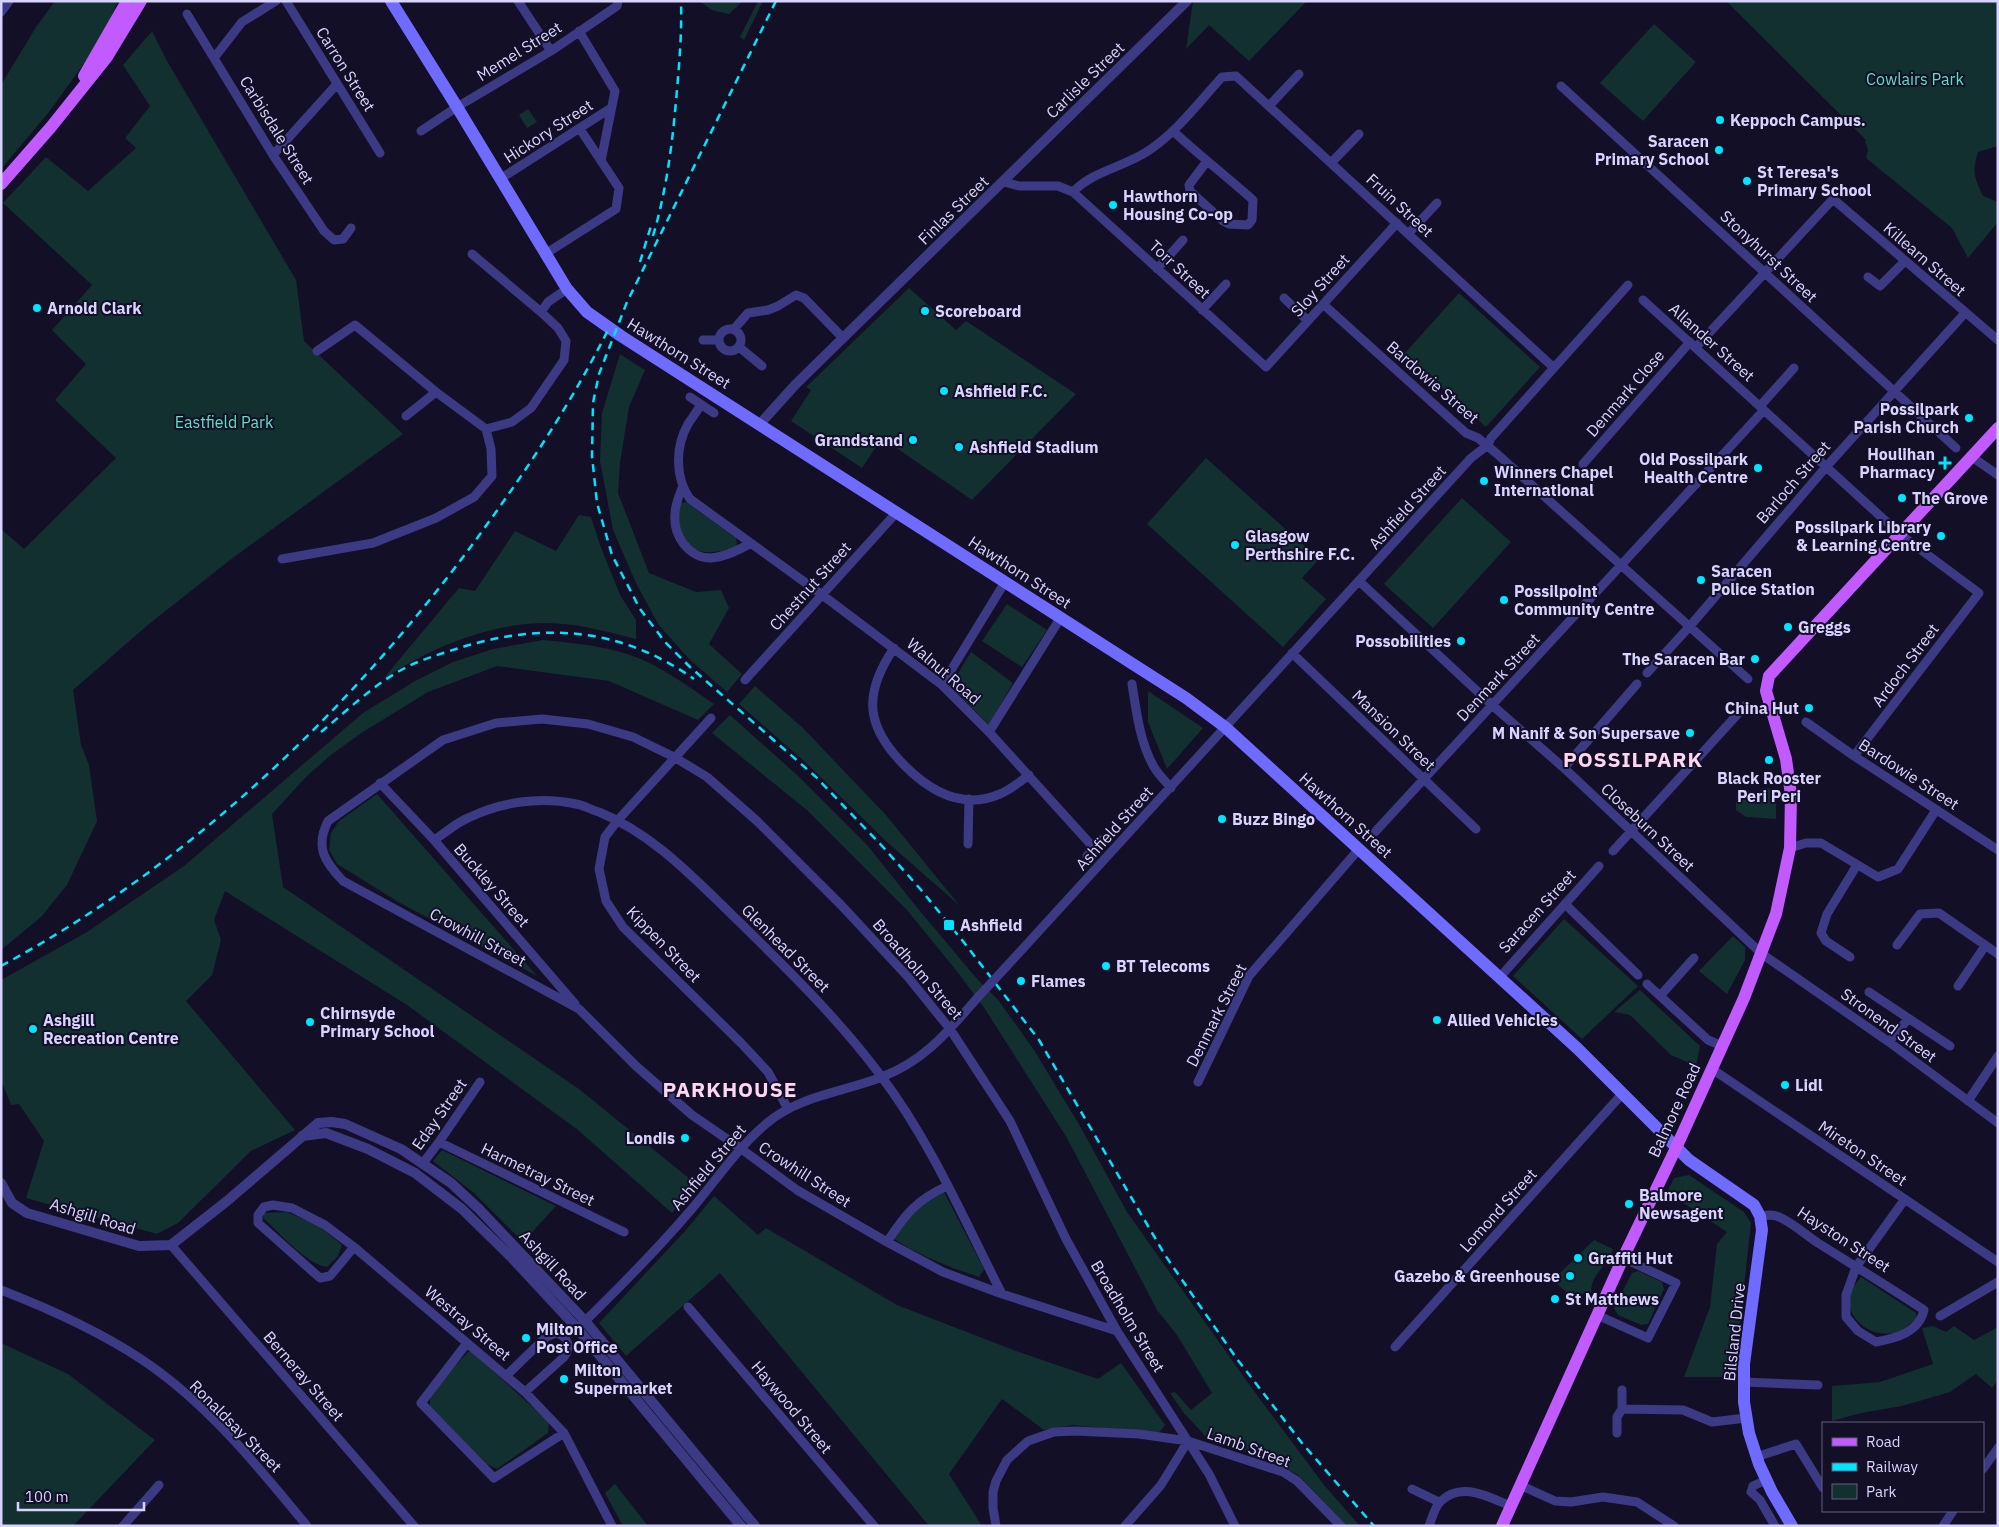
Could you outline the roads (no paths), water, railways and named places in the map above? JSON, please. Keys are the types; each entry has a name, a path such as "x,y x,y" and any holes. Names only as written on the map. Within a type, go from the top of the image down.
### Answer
{"main road":[{"path":"70,102 127,1"},
{"path":"1,184 41,139 107,57 141,1"},
{"name":"Hawthorn Street","path":"391,1 545,254 580,306 599,321 1186,698 1225,727 1500,977 1623,1093 1676,1148"},
{"path":"1901,535 1998,428"},
{"name":"Balmore Road","path":"1502,1526 1623,1258 1712,1069 1762,954 1776,914 1790,848 1791,795 1786,759 1766,691 1769,676 1901,535"},
{"path":"1676,1148 1689,1160 1751,1202 1760,1216"},
{"name":"Bilsland Drive","path":"1760,1216 1762,1227 1743,1382 1746,1418 1756,1457 1766,1480 1792,1526"}],"street":[{"path":"1,12 9,1"},
{"path":"214,58 242,22 276,1"},
{"name":"Carron Street","path":"286,1 380,153"},
{"path":"518,1 551,51"},
{"name":"Memel Street","path":"421,131 457,107 551,51 617,6 618,1"},
{"name":"Carlisle Street","path":"1004,182 1187,1"},
{"name":"Carbisdale Street","path":"187,14 273,156 324,231 334,240 343,239 351,228"},
{"path":"579,31 615,91 601,161"},
{"path":"1270,106 1299,74"},
{"name":"Fruin Street","path":"1173,131 1222,76 1236,76 1553,367"},
{"path":"273,156 337,84"},
{"name":"Stonyhurst Street","path":"1561,86 1956,448"},
{"name":"Hickory Street","path":"500,179 611,108"},
{"path":"545,254 616,209 619,188 580,129"},
{"path":"1073,192 1082,183 1147,152 1173,131 1207,161 1215,165 1253,200 1252,220 1248,225 1229,224 1190,191 1189,185 1207,161"},
{"path":"1331,163 1359,134"},
{"name":"Finlas Street","path":"760,424 795,385 1004,182 1019,186 1058,186 1073,192"},
{"name":"Torr Street","path":"1073,192 1266,367"},
{"name":"Denmark Close","path":"1583,464 1693,345 1765,273 1833,199"},
{"name":"Killearn Street","path":"1833,199 1965,314 1998,340"},
{"path":"1408,234 1437,203"},
{"name":"Sloy Street","path":"1266,367 1397,223"},
{"path":"1157,268 1183,240"},
{"path":"472,254 541,312 558,328 566,341 564,360 531,408 512,422 486,429"},
{"path":"1868,277 1880,286 1905,261"},
{"path":"1202,310 1226,284"},
{"name":"Ashfield Street","path":"577,1328 635,1273 705,1194 740,1148 767,1122 788,1109 817,1097 882,1077 923,1056 1171,788 1471,458 1488,445 1491,438 1553,367 1628,285"},
{"path":"541,312 548,302 567,289"},
{"path":"719,340 723,330 734,329 748,313 768,310 796,295 804,298 843,338"},
{"path":"1284,298 1308,321"},
{"name":"Allander Street","path":"1644,300 1901,535 1979,593"},
{"name":"Bardowie Street","path":"1324,304 1466,433 1488,445 1748,680"},
{"name":"Barloch Street","path":"1647,673 1690,626 1826,467 1965,314"},
{"path":"282,559 373,543 436,518 474,496 492,476 491,449 486,429 436,392 355,325 317,352"},
{"path":"719,340 725,350 732,351 739,347 741,337 734,329"},
{"path":"703,340 719,340"},
{"path":"739,347 762,366"},
{"name":"Allander Street","path":"1762,408 1794,368"},
{"path":"406,416 436,392"},
{"path":"690,397 714,413"},
{"path":"702,405 688,425 682,438 679,453 682,488 675,513 678,537 695,554 709,558 720,556 751,543"},
{"name":"Denmark Street","path":"1375,832 1622,565 1762,408"},
{"path":"1972,457 1998,475"},
{"name":"Walnut Road","path":"682,488 690,499 822,594 942,685 989,732 1094,848"},
{"name":"Chestnut Street","path":"745,680 898,512"},
{"name":"Closeburn Street","path":"1359,581 1492,705 1564,768 1762,954"},
{"path":"942,685 1005,582"},
{"name":"Ardoch Street","path":"1854,756 1979,593"},
{"path":"989,732 1061,618"},
{"path":"894,648 880,668 873,698 874,713 882,738 889,750 920,781 944,795 969,799 998,795 1029,776"},
{"name":"Mansion Street","path":"1292,653 1476,829"},
{"path":"1132,684 1135,708 1145,744 1154,766 1171,788"},
{"path":"1564,768 1638,684"},
{"path":"1613,851 1746,705"},
{"name":"Kippen Street","path":"711,718 618,820 606,837 599,869 606,901 623,927 768,1072 788,1109"},
{"name":"Broadholm Street","path":"380,783 443,740 496,723 542,719 588,724 633,737 674,757 707,777 757,821 855,920 908,976 950,1029 1010,1121 1066,1239 1116,1331 1214,1482 1235,1526"},
{"name":"Bardowie Street","path":"1806,722 1854,756 1998,850"},
{"name":"Buckley Street","path":"380,783 434,840 579,1008"},
{"name":"Crowhill Street","path":"380,783 328,821 321,834 321,850 330,867 343,881 579,1008 660,1089 692,1115 797,1190 886,1242 943,1272 1002,1294 1116,1331"},
{"path":"968,844 969,799"},
{"name":"Glenhead Street","path":"434,840 467,818 505,804 542,800 577,804 618,820 646,838 681,865 808,990 850,1035 882,1077 911,1121 947,1186 1002,1294"},
{"path":"1790,848 1806,843 1821,843 1878,877 1898,869 1936,810"},
{"path":"1087,856 1101,840"},
{"name":"Denmark Street","path":"1198,1082 1249,976 1359,849"},
{"path":"1850,958 1826,941 1821,933 1827,914 1857,865"},
{"name":"Saracen Street","path":"1500,977 1599,866"},
{"path":"1565,904 1638,975"},
{"path":"1897,945 1920,914 1939,913 1998,954"},
{"path":"1958,986 1985,946"},
{"name":"Stronend Street","path":"1762,954 1889,1042 1998,1123"},
{"path":"1660,996 1694,958"},
{"path":"1647,984 1708,1040 1722,1046"},
{"path":"1869,992 1950,1046"},
{"path":"1889,1042 1908,1019"},
{"path":"1968,1101 1998,1056"},
{"name":"Mireton Street","path":"1712,1069 1998,1262"},
{"name":"Eday Street","path":"423,1163 480,1082"},
{"name":"Lomond Street","path":"1395,1346 1623,1093"},
{"name":"Ashgill Road","path":"1,1183 2,1188 12,1203 27,1213 139,1246 171,1245 233,1196 318,1124 332,1122 345,1124 401,1150 423,1163 451,1183 479,1208 585,1321 754,1526"},
{"name":"Ashgill Road","path":"302,1136 326,1133 368,1149 415,1173 462,1209 512,1258 577,1328 741,1526"},
{"name":"Harmetray Street","path":"439,1142 624,1232"},
{"path":"886,1242 904,1216 928,1194 947,1186"},
{"path":"1856,1267 1905,1199"},
{"name":"Westray Street","path":"354,1247 330,1276 320,1278 258,1223 258,1215 264,1207 273,1205 292,1208 325,1225 354,1247 507,1375 564,1433 612,1526"},
{"name":"Hayston Street","path":"1760,1216 1781,1217 1924,1310 1922,1320 1899,1338 1876,1342 1858,1331 1846,1317 1846,1295 1856,1267"},
{"name":"Berneray Street","path":"171,1245 414,1526"},
{"path":"1597,1315 1648,1338 1676,1283 1623,1258"},
{"path":"1940,1316 1998,1282"},
{"name":"Ronaldsay Street","path":"1,1290 63,1316 110,1340 150,1366 214,1420 268,1477 307,1526"},
{"name":"Haywood Street","path":"688,1307 874,1526"},
{"path":"507,1375 546,1337 556,1334 564,1337 569,1345 564,1357 525,1392"},
{"path":"467,1343 421,1403 494,1478 564,1433"},
{"path":"1743,1382 1818,1384"},
{"path":"1617,1433 1617,1417 1622,1409 1622,1390"},
{"path":"1622,1409 1683,1410 1712,1422 1746,1418"},
{"name":"Lamb Street","path":"996,1526 993,1492 996,1481 1007,1460 1028,1441 1054,1432 1075,1430 1139,1434 1188,1441 1283,1472 1297,1481 1341,1526"},
{"path":"1124,1526 1162,1485 1188,1441"},
{"path":"1756,1457 1796,1444 1822,1486"},
{"path":"1984,1468 1998,1448"},
{"path":"1766,1480 1753,1486 1751,1492 1760,1500 1775,1526"},
{"path":"123,1526 160,1486"},
{"path":"1520,1486 1555,1501 1571,1502 1603,1497 1637,1502 1674,1526"},
{"path":"1412,1489 1439,1502"},
{"path":"1428,1526 1439,1502 1453,1493 1463,1490 1478,1493 1511,1506"},
{"path":"1943,1526 1952,1512"}],"railway":[{"path":"653,236 665,186 673,135 680,51 681,1"},
{"path":"776,1 627,302 599,374 593,403 592,456 597,503 612,555 640,609 665,642 690,667 816,777 883,847 966,945 1039,1040 1165,1255 1237,1359 1302,1443 1374,1526"},
{"path":"640,262 651,226"},
{"path":"1,966 70,926 137,881 201,832 261,780 319,724 374,666 475,541 512,490 563,411 609,328"},
{"path":"321,732 372,689 411,665 459,648 521,635 580,634 609,639 638,649 666,662 694,679"}],"place":[{"name":"Keppoch Campus.","path":"1720,120"},
{"name":"Saracen Primary School","path":"1719,150"},
{"name":"St Teresa's Primary School","path":"1747,181"},
{"name":"Hawthorn Housing Co-op","path":"1113,205"},
{"name":"Arnold Clark","path":"37,308"},
{"name":"Scoreboard","path":"925,311"},
{"name":"Ashfield F.C.","path":"944,391"},
{"name":"Possilpark Parish Church","path":"1969,418"},
{"name":"Grandstand","path":"913,440"},
{"name":"Ashfield Stadium","path":"959,447"},
{"name":"Houlihan Pharmacy","path":"1945,463"},
{"name":"Old Possilpark Health Centre","path":"1758,468"},
{"name":"Winners Chapel International","path":"1484,481"},
{"name":"The Grove","path":"1902,498"},
{"name":"Possilpark Library & Learning Centre","path":"1941,536"},
{"name":"Glasgow Perthshire F.C.","path":"1235,545"},
{"name":"Saracen Police Station","path":"1701,580"},
{"name":"Possilpoint Community Centre","path":"1504,600"},
{"name":"Greggs","path":"1788,627"},
{"name":"Possobilities","path":"1461,641"},
{"name":"The Saracen Bar","path":"1755,659"},
{"name":"China Hut","path":"1809,708"},
{"name":"M Nanif & Son Supersave","path":"1690,733"},
{"name":"Black Rooster Peri Peri","path":"1769,760"},
{"name":"Buzz Bingo","path":"1222,819"},
{"name":"Ashfield","path":"949,925"},
{"name":"BT Telecoms","path":"1106,966"},
{"name":"Flames","path":"1021,981"},
{"name":"Allied Vehicles","path":"1437,1020"},
{"name":"Chirnsyde Primary School","path":"310,1022"},
{"name":"Ashgill Recreation Centre","path":"33,1029"},
{"name":"Lidl","path":"1785,1085"},
{"name":"Londis","path":"685,1138"},
{"name":"Balmore Newsagent","path":"1629,1204"},
{"name":"Graffiti Hut","path":"1578,1258"},
{"name":"Gazebo & Greenhouse","path":"1570,1276"},
{"name":"St Matthews","path":"1555,1299"},
{"name":"Milton Post Office","path":"526,1338"},
{"name":"Milton Supermarket","path":"564,1379"}],"district":[{"name":"POSSILPARK","path":"1633,760"},
{"name":"PARKHOUSE","path":"730,1090"}],"park label":[{"name":"Cowlairs Park","path":"1915,79"},
{"name":"Eastfield Park","path":"224,422"}]}
